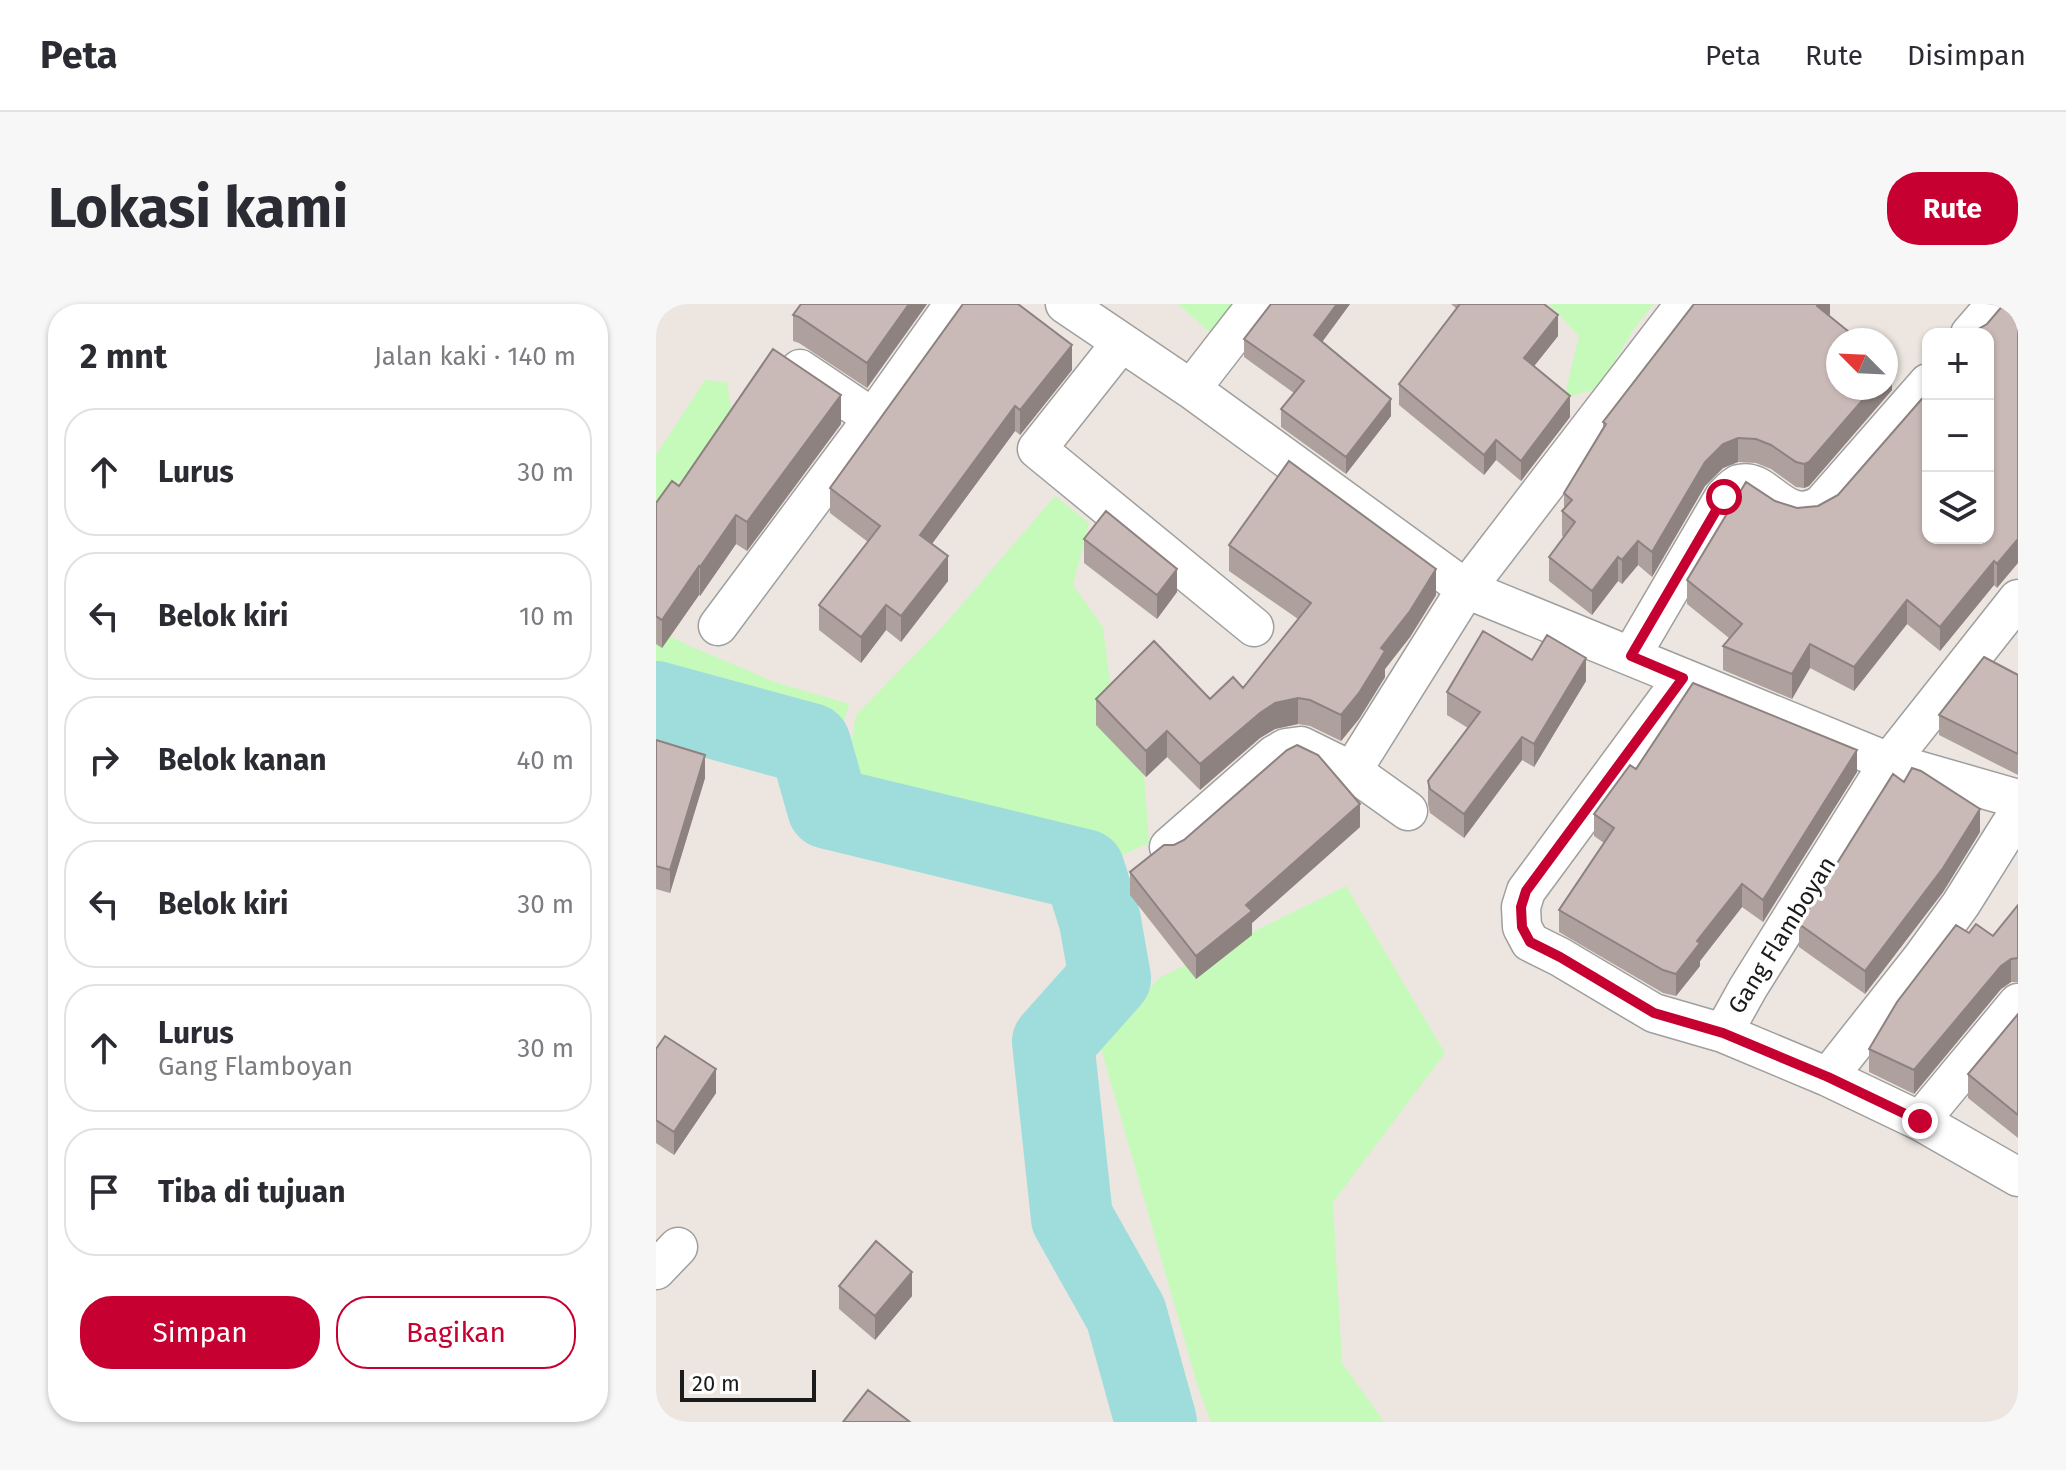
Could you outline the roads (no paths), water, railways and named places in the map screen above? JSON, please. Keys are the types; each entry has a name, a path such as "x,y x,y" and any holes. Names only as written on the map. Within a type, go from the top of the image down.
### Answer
{"street":[{"path":"718,626 954,304"},
{"path":"1065,304 1191,389 1466,589 1889,762 2018,799"},
{"path":"1191,389 1257,304"},
{"path":"1352,771 1466,589 1685,304"},
{"path":"1975,328 1996,304"},
{"path":"1121,343 1037,449 1254,627"},
{"path":"787,361 873,418"},
{"path":"1631,656 1731,490 1739,484 1748,485 1791,509 1813,509 1822,504 1922,390"},
{"name":"Gang Flamboyan","path":"2018,599 1889,762 1723,1033 1828,1077 1920,1121 2018,1177"},
{"path":"1683,678 1526,891 1521,907 1522,927 1530,942 1654,1013 1723,1033"},
{"path":"1169,847 1274,755 1286,748 1301,746 1352,771 1408,811"},
{"path":"1828,1077 1961,904 2018,813"},
{"path":"1920,1121 2018,1003"}],"waterway":[{"path":"656,702 810,744 828,808 1084,870 1100,921 1110,978 1053,1042 1072,1218 1126,1314 1156,1422"}]}
